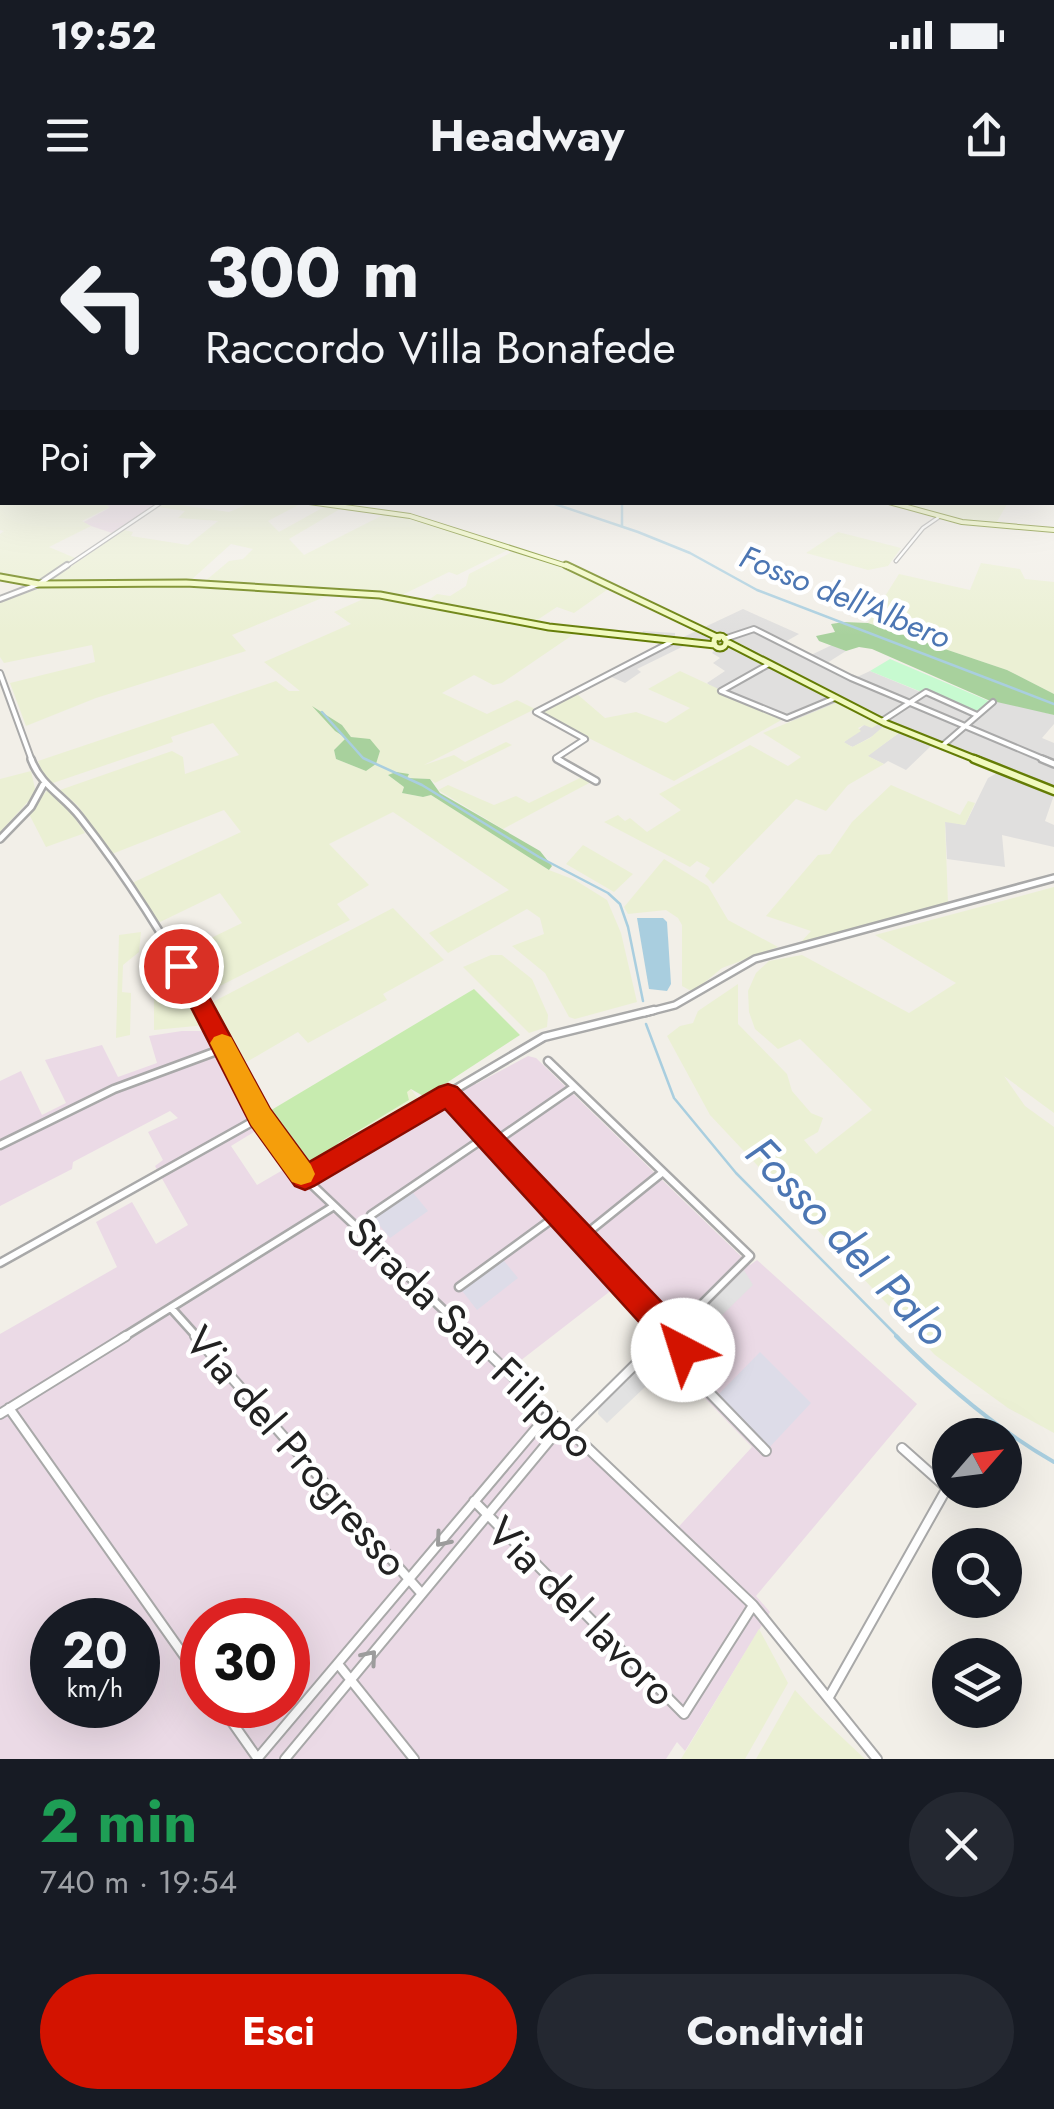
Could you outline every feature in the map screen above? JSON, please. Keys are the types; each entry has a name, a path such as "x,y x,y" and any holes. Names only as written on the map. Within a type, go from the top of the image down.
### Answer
{"street":[{"path":"0,599 39,584 158,505"},
{"path":"331,505 410,516 497,540 585,572 882,721 1054,791"},
{"path":"899,505 1000,528 1054,530"},
{"path":"896,561 923,528 939,517"},
{"path":"0,578 39,584 186,583 380,595 549,626 699,646 752,628 908,703 1054,764"},
{"path":"596,781 556,758 585,739 536,712 671,642"},
{"path":"768,664 721,691 786,718 835,698"},
{"name":"Strada San Filippo","path":"0,673 43,785 78,814 181,966 260,1117 305,1178 753,1606 877,1759"},
{"path":"882,721 926,692 976,715"},
{"path":"941,746 993,702"},
{"path":"0,838 30,807 43,785"},
{"path":"305,1178 531,1042 560,1031 676,1005 754,960 1054,878"},
{"path":"0,1145 114,1089 225,1048"},
{"path":"285,1759 566,1427 684,1322 750,1256 548,1060"},
{"path":"493,1143 574,1086"},
{"path":"448,1094 662,1324 675,1356 766,1451"},
{"path":"0,1263 260,1117"},
{"path":"371,1216 487,1136"},
{"path":"581,1238 663,1172"},
{"path":"0,1414 334,1206"},
{"path":"459,1287 560,1214"},
{"name":"Via del Progresso","path":"171,1308 422,1594"},
{"path":"630,1368 675,1356 683,1340 684,1322"},
{"path":"667,1334 683,1340"},
{"path":"9,1408 180,1650"},
{"path":"236,1728 257,1759 550,1412"},
{"path":"828,1697 947,1488 902,1448"},
{"name":"Via del lavoro","path":"474,1501 684,1714 753,1606"},
{"path":"337,1663 414,1759"}],"shaded area":[{"path":"105,505 155,505 112,533 82,523 109,508"},
{"path":"743,609 799,634 785,642 811,655 832,645 846,651 827,663 855,678 870,671 978,716 998,700 1054,715 1054,724 1042,738 1054,743 1054,795 1045,821 1054,825 1054,847 1002,835 1005,867 947,859 945,821 965,825 988,778 999,772 932,745 906,770 888,761 884,764 867,756 899,733 880,732 853,747 843,743 864,725 879,723 787,721 716,691 707,683 725,671 713,663 720,658 712,653 716,649 686,645 637,669 641,672 625,683 607,675 666,643 640,640 643,631 675,633 675,641"},
{"path":"209,1031 259,1129 231,1146 257,1185 288,1167 304,1185 394,1135 474,1082 528,1056 536,1058 750,1265 757,1260 917,1404 756,1596 770,1612 685,1751 677,1742 666,1759 0,1759 0,1334 117,1267 96,1222 132,1202 156,1244 188,1225 155,1166 163,1160 148,1132 178,1118 170,1111 0,1206 0,1081 21,1071 42,1115 66,1103 45,1060 102,1045 118,1077 157,1063 149,1036","holes":["613,1289 655,1332 671,1363 752,1447 672,1534 503,1374"]},
{"path":"410,1189 428,1211 390,1238 371,1215"},
{"path":"500,1256 518,1278 477,1310 459,1287"},
{"path":"744,1270 753,1285 693,1343 688,1337 701,1312"},
{"path":"760,1352 811,1403 766,1451 715,1398"},
{"path":"658,1362 664,1369 607,1423 598,1414 599,1405 634,1373"}],"green space":[{"path":"0,505 110,507 82,521 91,526 49,547 75,558 39,582 0,575 0,534 4,531 0,530"},
{"path":"180,505 229,512 246,505 298,505 268,521 279,532 324,507 340,509 289,539 304,555 385,514 438,525 512,548 457,575 449,572 400,596 204,582 229,561 243,559 253,549 231,544 190,581 47,583 124,530 133,532 131,536 188,545 218,521 178,518 185,511 159,507"},
{"path":"909,505 1006,505 994,527"},
{"path":"838,532 901,548 888,566 868,570 806,553"},
{"path":"516,550 562,564 611,587 574,613 557,607 534,622 427,601 437,594 450,596 466,586 469,574"},
{"path":"981,563 1020,569 1025,579 1054,582 1054,694 1007,670 868,623 899,574 970,590"},
{"path":"142,586 327,596 232,635 246,651 96,698 26,726 10,683 95,662 92,645 4,663 0,657 0,602 41,588"},
{"path":"370,596 577,632 502,683 493,685 474,675 442,693 487,714 517,700 535,709 424,765 454,755 465,762 506,742 512,745 435,783 430,779 406,778 407,774 388,775 404,787 402,793 431,795 549,870 575,880 607,900 621,933 637,1002 575,1019 569,1017 545,973 512,946 544,934 540,918 527,909 448,953 429,933 509,890 393,812 329,844 369,885 337,904 350,920 202,995 178,954 242,923 220,893 158,923 132,883 241,832 224,810 112,854 78,806 60,790 172,751 183,757 185,774 239,755 213,723 171,737 173,742 53,783 44,777 38,761 276,681 289,691 300,691 264,662 351,624 334,612","holes":["314,707 342,725 351,737 370,740 380,751 376,764 366,771 336,759 334,750 347,738 335,731"]},
{"path":"868,623 1007,670 1054,694 1054,715 988,700 872,649 846,651 819,641 816,636 835,632 831,624"},
{"path":"890,659 991,702 973,713 870,671"},
{"path":"680,671 783,719 674,781 541,714 577,694 605,718 636,712 666,723 690,708 648,689"},
{"path":"838,702 880,723 872,728 858,728 861,731 844,742 852,747 885,725 900,732 868,756 884,764 848,785 826,811 796,799 713,884 705,876 710,868 697,861 690,867 604,822 618,815 625,821 630,818 647,832 681,810 659,794 750,745 788,766 801,757 763,733"},
{"path":"312,706 342,725 351,737 370,739 380,751 376,764 366,771 336,759 334,750 346,738"},
{"path":"31,771 36,793 0,832 0,779"},
{"path":"409,774 407,778 430,779 440,793 540,851 552,866 549,870 431,795 402,793 404,787 388,775"},
{"path":"582,777 591,782 503,829 438,790 448,785 494,805 516,796 529,803"},
{"path":"891,785 960,815 968,801 975,803 965,825 945,822 948,904 801,942 811,931 766,916 818,855 830,854 852,822"},
{"path":"48,789 66,805 85,833 46,847 29,814"},
{"path":"583,845 633,874 614,892 566,864"},
{"path":"664,859 708,886 728,920 778,947 722,968 693,992 682,986 682,925 678,918 666,910 628,914 624,907"},
{"path":"1054,887 1054,1113 1004,1076 1025,1106 1054,1127 1054,1433 1008,1408 935,1355 710,1115 667,1036 680,1026 693,1023 698,1011 738,984 738,1024 787,1074 792,1091 811,1113 823,1118 818,1132 804,1140 816,1154 872,1110 800,1039 778,1049 755,1029 748,991 756,973 769,961 802,955 909,1013 956,983 875,935"},
{"path":"393,908 444,960 383,994 387,1000 308,1043 298,1032 238,1067 207,1005"},
{"path":"141,932 139,952 123,965 122,992 131,993 130,1035 116,1038 119,935"},
{"path":"491,955 502,955 532,979 548,1015 547,1027 529,1033 463,967"},
{"path":"179,969 206,1025 154,1030 154,985"},
{"path":"474,989 520,1035 425,1097 411,1089 407,1092 409,1100 338,1143 336,1149 316,1161 316,1167 307,1169 268,1112"},
{"path":"411,1089 421,1103 419,1108 316,1167 316,1161 336,1149 337,1143 409,1100 406,1092"},
{"path":"759,1629 788,1683 745,1759 681,1759"},
{"path":"795,1690 815,1712 865,1759 756,1759"}],"water":[{"path":"637,918 663,918 667,922 671,984 667,991 649,989"}],"waterway":[{"name":"Fosso dell'Albero","path":"558,505 690,553 757,590 1054,704"},
{"name":"Fosso dell'Albero","path":"622,505 622,526"},
{"name":"Fosso del Palo","path":"322,712 363,758 422,785 539,857 608,893 620,904 628,927 643,1001"},
{"name":"Fosso del Palo","path":"646,1024 674,1098 736,1173 899,1338"},
{"name":"Fosso del Palo","path":"896,1336 971,1404 1054,1462"}],"slow traffic":[{"path":"222,1043 260,1117 301,1174"}],"route":[{"path":"181,966 260,1117 305,1178 448,1094 662,1324 681,1336 683,1350"}]}
